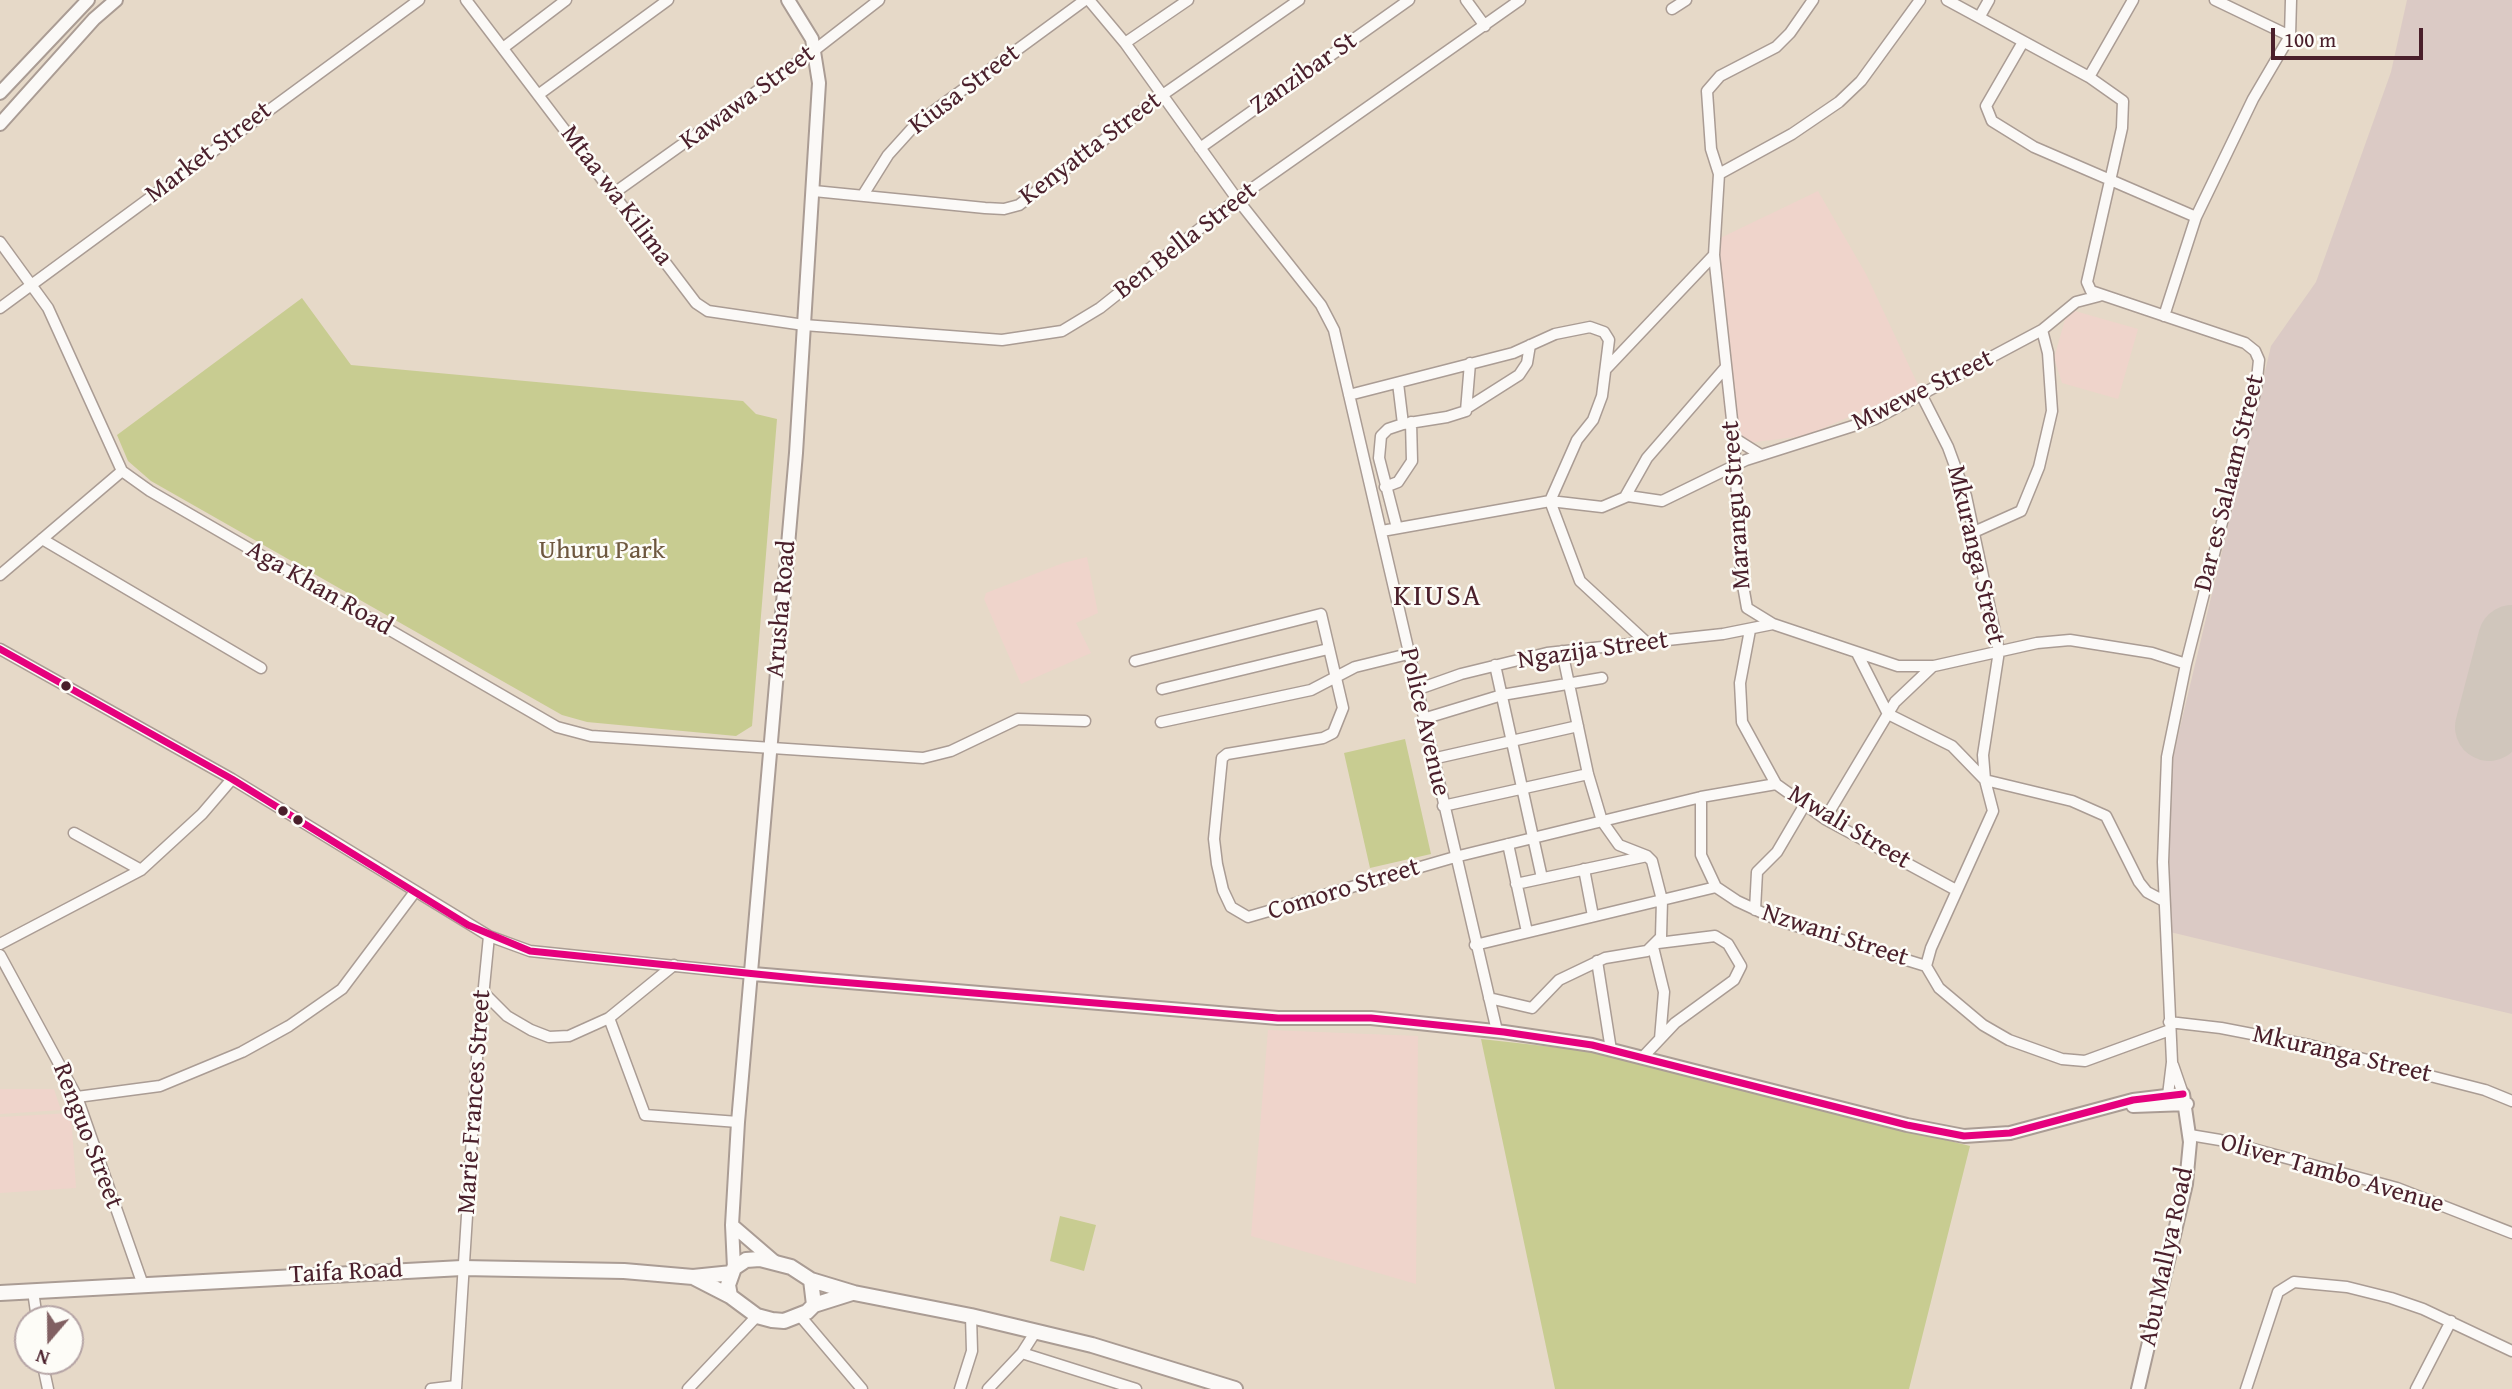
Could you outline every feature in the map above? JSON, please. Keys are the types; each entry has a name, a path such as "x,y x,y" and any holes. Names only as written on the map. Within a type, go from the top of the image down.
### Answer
{"highway":[{"path":"854,1293 814,1305 801,1317 784,1321 757,1317 730,1296 729,1284 733,1270 746,1260 775,1262 791,1267 811,1280 854,1293 1036,1331 1235,1389"},
{"name":"Taifa Road","path":"0,1293 462,1268 624,1271 693,1277 733,1270"},
{"name":"Taifa Road","path":"693,1277 730,1296"},
{"path":"811,1280 814,1305"}],"main road":[{"path":"0,93 88,0"},
{"path":"0,124 67,48 116,0"},
{"name":"Arusha Road","path":"733,1270 732,1225 738,1122 804,325 819,83 816,49 808,29 788,0"},
{"path":"752,974 1278,1018 1371,1018 1497,1031 1611,1050 1894,1122 1964,1136 2010,1133 2123,1105 2133,1100 2185,1099"},
{"name":"Abu Mallya Road","path":"2138,1389 2186,1184 2188,1130 2185,1099"},
{"path":"2169,1101 2175,1115 2188,1130"},
{"path":"732,1225 775,1262"}],"street":[{"name":"Market Street","path":"0,308 261,113 419,0"},
{"name":"Mtaa wa Kilima","path":"466,0 696,303 708,312 804,325"},
{"path":"503,48 566,0"},
{"path":"538,95 668,0"},
{"name":"Kawawa Street","path":"614,193 816,49 879,0"},
{"name":"Police Avenue","path":"1087,0 1125,43 1237,199 1321,305 1334,330 1497,1031"},
{"name":"Kiusa Street","path":"863,195 888,156 916,124 1087,0"},
{"path":"1125,43 1188,0"},
{"name":"Kenyatta Street","path":"814,191 985,208 1004,209 1019,205 1161,96 1299,0"},
{"name":"Zanzibar St","path":"1200,148 1409,0"},
{"path":"1466,0 1485,26"},
{"name":"Ben Bella Street","path":"804,325 1002,340 1062,331 1100,308 1237,199 1520,0"},
{"path":"1672,9 1686,0"},
{"name":"Marangu Street","path":"1813,0 1790,33 1776,47 1720,76 1708,87 1706,102 1711,149 1719,174 1714,255 1734,438 1744,602 1751,613 1773,624 1898,666 1934,666 1999,651 2070,640 2152,653 2186,664"},
{"path":"1719,174 1792,134 1839,102 1861,81 1920,0"},
{"path":"1947,0 2116,93 2125,106 2087,282 2091,291 2099,296"},
{"path":"1980,16 1989,0"},
{"path":"2089,78 2133,0"},
{"path":"2215,0 2290,37"},
{"path":"2164,316 2196,217 2253,99 2290,37 2291,0"},
{"path":"2023,42 1986,106 1992,121 2034,147 2196,217"},
{"path":"0,242 48,308 70,351 122,471 0,575"},
{"path":"1606,369 1714,255"},
{"name":"Dar es Salaam Street","path":"2099,296 2245,343 2255,351 2260,373 2186,664 2167,757 2164,793 2164,901 2172,1062 2169,1101"},
{"name":"Mwewe Street","path":"1625,497 1662,501 1761,455 1864,423 1922,396 2042,330 2076,302 2099,296"},
{"path":"1349,395 1470,363 1530,345 1555,334 1597,328 1608,336 1602,396 1593,420 1580,434 1550,501 1580,581 1645,641"},
{"path":"1974,532 2021,512 2039,467 2052,411 2048,353 2042,330"},
{"path":"1397,528 1385,487 1378,443 1384,431 1407,423 1456,415 1514,380 1524,368 1530,345"},
{"path":"1467,408 1470,363"},
{"path":"1381,531 1550,501 1602,507 1625,497 1647,458 1726,367"},
{"path":"1385,487 1398,482 1412,461 1398,383"},
{"name":"Mkuranga Street","path":"1922,396 1958,473 1974,532 1999,651 1983,755 1985,780 1993,811 1956,890 1926,966 1939,988 1983,1025 2009,1040 2062,1059 2085,1061 2170,1026 2221,1028 2322,1048 2485,1090 2512,1101"},
{"path":"1734,438 1761,455"},
{"name":"Aga Khan Road","path":"122,471 150,491 557,727 591,736 923,758 951,751 1018,719 1085,721"},
{"path":"42,539 261,668"},
{"path":"1135,661 1321,614 1334,678"},
{"name":"Ngazija Street","path":"1416,690 1494,665 1562,651 1749,630 1773,624"},
{"name":"Mwali Street","path":"1749,630 1740,684 1742,722 1776,784 1825,819 1956,890"},
{"path":"0,649 232,779 489,936 530,951 752,974"},
{"path":"1162,689 1328,649"},
{"path":"1562,651 1588,774 1602,821 1623,848 1647,856 1654,867 1662,900 1662,930 1656,945 1664,992 1660,1039"},
{"path":"1857,653 1888,714 1952,746 1985,780 2042,792 2099,810 2106,816 2125,849 2139,883 2164,901"},
{"path":"1161,722 1311,690 1355,667 1408,654"},
{"path":"1494,665 1524,786 1542,878"},
{"path":"1825,819 1903,692 1934,666"},
{"name":"Comoro Street","path":"1334,678 1343,708 1333,733 1323,738 1227,754 1222,758 1214,839 1223,891 1231,907 1248,918 1455,857 1701,797 1776,784"},
{"path":"1423,719 1502,695 1602,678"},
{"path":"1432,759 1578,726"},
{"path":"1443,806 1588,774"},
{"path":"0,944 141,870 202,814 232,779"},
{"path":"1475,945 1716,887 1702,855 1701,797"},
{"path":"1755,910 1757,872 1777,852 1804,806"},
{"path":"74,833 141,870"},
{"path":"1508,844 1527,932"},
{"path":"1516,884 1647,856"},
{"path":"1584,869 1593,916"},
{"name":"Nzwani Street","path":"1716,887 1780,921 1926,966"},
{"path":"77,1097 160,1086 242,1052 289,1026 342,989 414,892"},
{"name":"Marie Frances Street","path":"456,1388 462,1268 489,936"},
{"path":"1489,998 1532,1008 1559,980 1597,961 1656,945 1716,936 1728,944 1741,966 1734,980 1700,1002 1642,1058"},
{"name":"Renguo Street","path":"0,956 77,1097 143,1284"},
{"path":"1597,961 1611,1050"},
{"path":"483,992 507,1016 540,1035 569,1036 609,1018 674,965"},
{"path":"609,1018 645,1115 738,1122"},
{"name":"Dar es Salaam Street","path":"2172,1062 2185,1099"},
{"name":"Oliver Tambo Avenue","path":"2188,1130 2397,1188 2512,1233"},
{"path":"2246,1389 2276,1299 2287,1284 2309,1282 2347,1287 2391,1298 2451,1321 2512,1351"},
{"path":"33,1291 35,1305"},
{"path":"960,1389 972,1351 971,1316"},
{"path":"692,1388 757,1317"},
{"path":"801,1317 862,1389"},
{"path":"2416,1389 2451,1321"},
{"path":"988,1389 1022,1353 1036,1331"},
{"path":"1022,1353 1136,1389"},
{"path":"431,1389 456,1388"}],"shaded area":[{"path":"2407,0 2512,0 2512,1014 2170,932 2167,782 2271,346 2316,282 2391,72"},
{"path":"1818,191 1866,274 1919,387 1805,436 1747,443 1726,427 1716,329 1714,241"},
{"path":"2068,309 2138,329 2118,399 2062,383 2054,358"},
{"path":"1087,557 1098,613 1076,623 1091,653 1021,684 984,599 986,593 1063,563"},
{"path":"1268,1030 1418,1036 1416,1284 1251,1236"},
{"path":"0,1089 54,1089 61,1110 0,1114"},
{"path":"71,1113 76,1188 0,1193 0,1117"}],"green space":[{"name":"Uhuru Park","path":"302,298 351,365 743,401 756,414 777,419 752,726 736,736 587,722 562,715 151,481 128,461 117,435"},
{"path":"1405,739 1431,854 1370,868 1344,753"},
{"path":"1481,1039 1589,1051 1970,1146 1909,1389 1555,1389"},
{"path":"1060,1216 1096,1225 1084,1271 1050,1261"}],"runway":[{"path":"2489,727 2512,639"}],"transit line":[{"path":"0,649 232,779 468,925 530,951 815,980 1278,1018 1371,1018 1504,1032 1592,1045 1907,1125 1964,1136 2010,1133 2133,1100 2183,1094"}],"district":[{"name":"KIUSA","path":"1438,597"}]}
